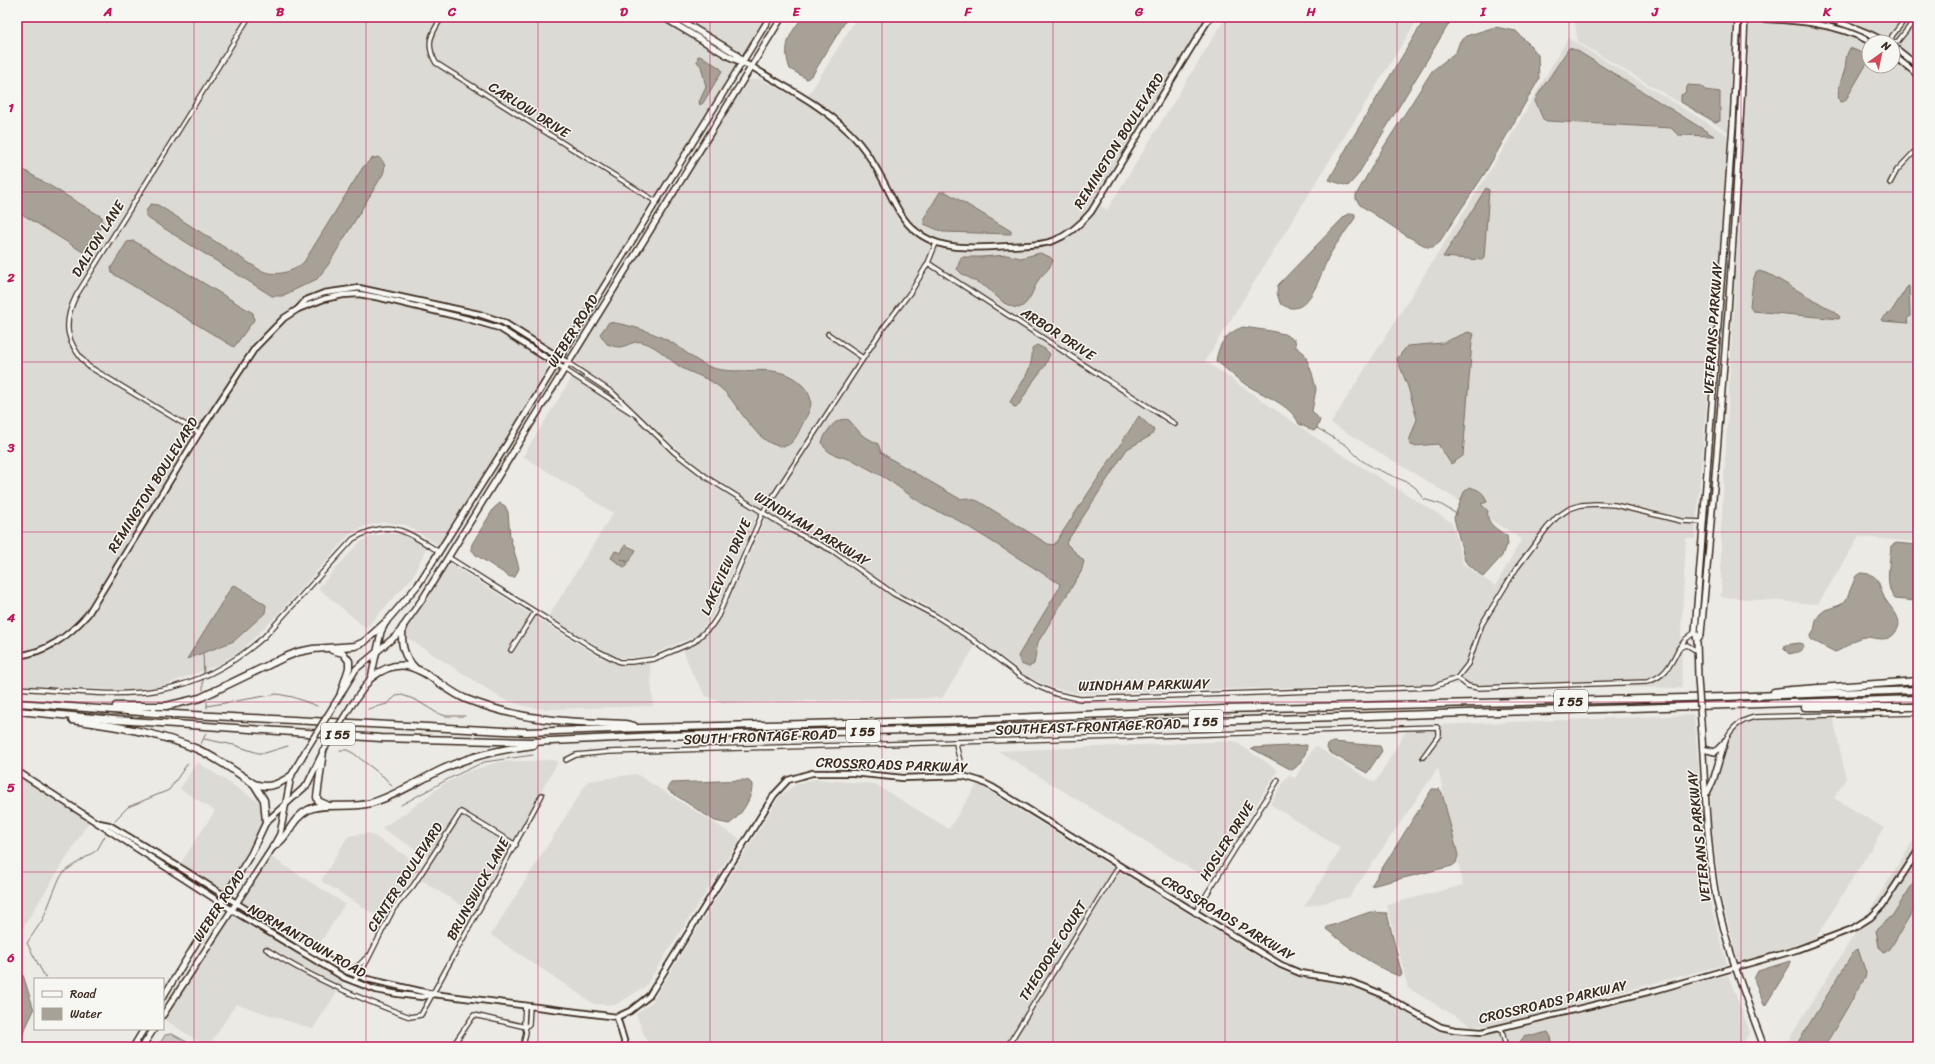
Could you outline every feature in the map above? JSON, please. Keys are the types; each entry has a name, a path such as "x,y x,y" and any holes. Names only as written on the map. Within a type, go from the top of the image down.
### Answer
{"highway":[{"path":"79,706 166,706 200,698 283,658 313,649 355,646 364,642 386,622"},
{"path":"403,627 402,641 405,656 416,670"},
{"path":"325,648 343,653 349,661 341,693"},
{"path":"370,678 381,670 398,666 407,666 461,697 500,711 529,718 566,722 625,724 641,728"},
{"path":"1752,696 1791,690 1918,681"},
{"name":"I 55","path":"17,703 79,706 154,713 527,732 871,723 1224,710 1752,696 1918,690"},
{"name":"I 55","path":"17,711 116,720 381,738 530,742 659,736 1918,699"},
{"path":"1753,705 1832,708 1918,708"},
{"path":"17,711 126,728 172,740 197,750 254,784 270,787 291,776"},
{"path":"273,847 283,838 303,813 313,808 353,807 372,803 444,768 497,750 549,743 659,736"},
{"path":"323,751 317,797 322,803 333,807"},
{"path":"254,784 264,800 266,822"}],"main road":[{"path":"663,17 671,19 732,58 742,61"},
{"path":"675,17 735,53 742,61"},
{"name":"WEBER ROAD","path":"164,995 251,854 266,822 307,785 323,751 370,678 381,632 386,622 418,585 770,17"},
{"name":"WEBER ROAD","path":"164,1013 273,847 280,834 291,776 341,693 356,669 391,640 403,627 448,557 782,17"},
{"name":"VETERANS PARKWAY","path":"1738,17 1733,124 1695,632 1697,640 1698,678 1710,854 1716,897 1735,967 1764,1047"},
{"name":"VETERANS PARKWAY","path":"1697,640 1701,634 1706,578 1741,115 1745,17"},
{"name":"REMINGTON BOULEVARD","path":"742,61 752,67"},
{"path":"1703,749 1716,752 1725,741"},
{"path":"1706,794 1713,781 1725,741"},
{"path":"133,1047 143,1030"},
{"path":"142,1047 153,1030"}],"street":[{"name":"DALTON LANE","path":"199,433 88,366 78,356 71,344 67,330 68,318 76,296 249,17"},
{"name":"CARLOW DRIVE","path":"442,17 429,44 430,54 436,64 655,201"},
{"name":"REMINGTON BOULEVARD","path":"752,67 828,114 848,130 871,158 895,205 908,224 919,233 936,243 952,247 966,248 1035,245 1052,242 1078,226 1091,212 1210,17"},
{"path":"1732,17 1810,22 1838,28 1861,38"},
{"path":"1817,17 1839,21 1871,34"},
{"path":"1894,34 1907,17"},
{"path":"1901,37 1917,17"},
{"path":"1901,52 1918,66"},
{"path":"1901,61 1918,75"},
{"path":"1890,183 1898,170 1918,148"},
{"name":"LAKEVIEW DRIVE","path":"448,557 598,651 620,662 646,661 694,642 712,625 718,616 763,512 885,324 904,303 928,263 936,243"},
{"name":"ARBOR DRIVE","path":"928,263 1175,424"},
{"name":"REMINGTON BOULEVARD","path":"298,309 306,300 324,293 359,288 376,291 479,314 503,322 568,363"},
{"name":"REMINGTON BOULEVARD","path":"17,656 47,648 62,640 76,628 88,614 199,433 255,348 284,318 298,309 324,299 343,295 359,294 381,298 499,328 564,369"},
{"path":"828,334 863,358"},
{"name":"WINDHAM PARKWAY","path":"568,363 609,390 674,452 700,473 791,530 833,551 881,586 931,612 971,638 1020,676 1037,686 1056,694 1080,699 1104,699 1433,687 1457,678"},
{"path":"564,369 635,414"},
{"path":"1695,632 1679,648 1666,671 1659,678 1647,682 1478,688 1468,686 1457,678 1468,664 1482,624 1516,569 1547,528 1557,517 1569,509 1588,504 1615,505 1681,520 1703,522"},
{"path":"17,688 127,694 182,686 229,665 250,649 264,637 353,539 365,531 383,527 401,530 438,551"},
{"path":"511,650 535,612"},
{"path":"1679,648 1687,645 1697,651"},
{"path":"1725,741 1731,730 1739,722 1755,717 1918,713"},
{"name":"SOUTHEAST FRONTAGE ROAD","path":"956,742 1437,727 1439,731 1436,741 1423,757"},
{"path":"956,742 957,756 962,764 963,776"},
{"name":"SOUTH FRONTAGE ROAD","path":"566,760 576,755 608,752 956,742"},
{"name":"NORMANTOWN ROAD","path":"17,771 232,910 354,982 376,990 398,994 422,997 433,994"},
{"name":"CROSSROADS PARKWAY","path":"617,1016 630,1011 649,996 774,795 788,780 801,775 819,773 853,773 903,778 963,776 980,780 1195,913 1281,964 1300,973 1345,980 1362,986 1379,993 1442,1027 1455,1030 1482,1032 1656,990 1796,950 1840,934 1862,923 1888,898 1918,851"},
{"name":"HOSLER DRIVE","path":"1195,913 1278,780"},
{"name":"BRUNSWICK LANE","path":"266,949 295,967 341,990 410,1017 421,1015 516,845 542,795"},
{"name":"CENTER BOULEVARD","path":"354,982 367,961 394,908 413,886 461,812 516,845"},
{"name":"NORMANTOWN ROAD","path":"99,823 109,825 348,972 358,976 397,987 433,994 617,1016"},
{"name":"THEODORE COURT","path":"1007,1047 1119,866"},
{"name":"CENTER BOULEVARD","path":"348,972 359,965 369,955"},
{"path":"523,1047 526,1027 529,1024 527,1006"},
{"path":"452,1047 474,1016 526,1027"},
{"path":"617,1016 626,1047"},
{"path":"1502,1028 1506,1047"}],"shaded area":[{"path":"17,17 659,17 737,64 558,353 501,316 493,329 542,359 547,364 547,368 543,382 441,547 407,525 384,522 365,526 349,535 284,608 243,649 218,665 162,686 133,690 17,686"},
{"path":"678,17 768,17 743,59"},
{"path":"857,17 1207,17 1093,200 1107,210 1226,17 1419,17 1205,361 1328,446 1451,522 1454,528 1463,564 1495,586 1522,539 1331,423 1501,153 1568,38 1729,136 1695,539 1686,538 1681,633 1682,688 1422,684 1077,693 1050,687 1028,677 969,632 919,601 900,594 828,543 792,526 714,479 683,454 603,382 581,369 576,362 575,353 679,184 749,80 760,79 788,93 808,96"},
{"path":"1574,17 1667,17 1733,21 1728,132 1578,42"},
{"path":"1837,17 1918,17 1918,64 1901,50 1901,34 1879,34 1855,22"},
{"path":"1750,22 1810,25 1842,33 1861,41 1861,74 1901,74 1901,67 1918,81 1918,542 1859,537 1818,604 1721,597 1721,529"},
{"path":"572,377 631,414 675,456 698,475 758,513 713,616 695,636 649,656 625,658 615,656 548,617 613,513 523,456"},
{"path":"766,518 793,535 826,550 883,591 931,615 976,645 942,698 722,703 706,696 692,673 683,650 704,637 719,619"},
{"path":"402,534 426,548 412,578 366,628 318,588 359,543 371,536"},
{"path":"447,562 601,658 635,665 650,663 653,706 548,709 528,707 503,699 401,634"},
{"path":"1694,715 1710,903 1727,964 1493,1025 1472,1026 1408,988 1387,905 1463,885 1438,768 1349,897 1304,907 1341,849 1270,804 1288,775 1295,778 1315,746 1375,783 1409,726"},
{"path":"1833,717 1846,778 1834,798 1884,828 1815,939 1739,963 1721,897 1711,823 1711,796 1727,742 1731,733 1746,721 1759,718"},
{"path":"1234,741 1278,770 1209,880 998,751"},
{"path":"553,760 558,762 472,912 421,880 433,860 381,828 403,815 445,783 467,772 498,762"},
{"path":"197,762 276,813 226,892 180,864 215,811 180,789"},
{"path":"636,774 740,839 645,987 615,1005 594,1004 491,935 588,781"},
{"path":"17,776 90,820 17,937"},
{"path":"816,779 875,784 949,829 977,784 1283,972 1311,979 1342,983 1374,994 1440,1032 1476,1035 1508,1029 1728,975 1750,1032 1741,1047 649,1047 636,1014 651,1003 780,796 796,784"},
{"path":"369,833 421,865 382,919 321,881 348,836"},
{"path":"1918,833 1918,1047 1784,1047"},
{"path":"266,854 345,904 316,949 237,901"},
{"path":"236,917 243,919 344,981 313,1029 236,1004 208,1047 164,1020 225,924"},
{"path":"172,1034 196,1047 158,1047 165,1035"}],"water":[{"path":"803,17 848,17 813,74 807,79 790,69 787,54 788,41 794,29"},
{"path":"1426,17 1453,17 1357,176 1348,186 1329,180 1350,142"},
{"path":"1495,27 1516,31 1531,46 1538,55 1539,79 1485,173 1438,244 1433,247 1427,247 1407,236 1360,205 1356,199 1356,195 1378,156 1432,71 1456,52 1460,41 1466,36"},
{"path":"1569,48 1576,50 1714,136 1678,135 1671,128 1547,121 1543,119 1535,101"},
{"path":"1850,48 1861,52 1861,74 1845,101 1840,102 1838,96 1839,88"},
{"path":"698,56 703,57 720,68 722,71 703,103 700,105 699,102 706,87 701,66 697,62"},
{"path":"1688,85 1701,86 1705,90 1720,92 1720,121 1715,122 1681,102 1681,95 1685,93"},
{"path":"378,157 384,164 383,174 328,265 317,279 282,296 272,296 146,217 146,211 151,204 158,205 260,270 272,273 283,273 294,269 304,262 363,167 371,159"},
{"path":"17,166 102,217 103,224 83,252 17,211"},
{"path":"1486,188 1489,190 1484,258 1482,260 1443,257"},
{"path":"940,192 946,192 1011,231 1011,234 943,232 924,224 924,218"},
{"path":"1351,213 1355,214 1355,218 1329,256 1312,294 1298,307 1290,308 1280,303 1277,293 1278,285 1345,216"},
{"path":"134,241 253,313 254,320 234,347 112,273 111,268 127,242"},
{"path":"1040,253 1050,257 1053,260 1052,263 1039,279 1029,299 1019,308 1004,303 986,287 962,274 957,269 961,257 1007,255 1021,258"},
{"path":"1759,271 1769,274 1835,312 1840,317 1839,319 1753,311 1750,307 1753,280 1756,273"},
{"path":"1909,286 1910,316 1907,319 1908,323 1882,321 1881,319 1891,312"},
{"path":"609,322 640,329 662,337 699,362 710,367 734,371 770,371 792,377 807,390 811,400 811,405 807,415 795,438 791,443 785,446 776,445 767,441 751,426 720,387 707,379 682,368 649,344 639,342 619,347 607,344 600,334"},
{"path":"1243,327 1284,334 1295,340 1296,347 1304,353 1312,373 1316,389 1312,411 1320,420 1314,431 1299,424 1290,411 1283,405 1245,384 1216,361 1219,349 1224,340 1232,332"},
{"path":"1468,332 1474,334 1472,342 1463,456 1451,464 1438,444 1410,445 1409,441 1417,419 1408,387 1397,359 1407,346 1442,343"},
{"path":"1037,345 1045,349 1050,354 1045,366 1034,380 1018,406 1014,407 1010,402 1029,370 1032,348"},
{"path":"1139,416 1154,430 1152,435 1127,449 1066,543 1084,561 1081,572 1038,642 1034,664 1029,667 1021,664 1018,656 1058,590 1060,584 951,516 932,509 882,476 853,461 837,456 828,451 822,442 832,425 840,420 849,420 862,435 878,444 881,452 891,459 960,499 967,498 978,501 1048,544 1054,545"},
{"path":"1470,487 1479,490 1483,494 1487,502 1481,504 1488,511 1488,519 1490,523 1507,536 1508,545 1505,547 1502,556 1483,577 1465,561 1454,518 1464,492"},
{"path":"500,503 505,506 508,512 510,537 519,568 515,577 510,577 476,555 471,549 472,544 494,508"},
{"path":"1896,543 1918,545 1918,599 1916,601 1895,599 1892,594 1889,581 1889,567 1891,546"},
{"path":"625,545 636,550 629,562 621,559 628,563 625,568 611,558 615,551 621,553"},
{"path":"1860,573 1872,575 1878,581 1885,599 1897,616 1899,626 1897,631 1889,638 1882,639 1865,637 1856,639 1839,651 1835,652 1812,640 1810,637 1814,631 1816,620 1820,614 1825,610 1840,605 1846,600 1856,576"},
{"path":"235,585 266,605 265,613 234,641 187,659 232,586"},
{"path":"1799,643 1803,644 1804,648 1798,652 1789,654 1784,649 1785,645"},
{"path":"1333,742 1380,746 1382,751 1367,773 1329,752 1327,748 1328,744"},
{"path":"1307,745 1306,752 1298,766 1292,770 1251,748"},
{"path":"749,781 752,784 748,801 737,817 729,824 715,821 669,791 667,788 671,783"},
{"path":"1432,789 1439,789 1442,793 1458,855 1456,863 1452,866 1371,886"},
{"path":"1918,876 1918,902 1890,949 1884,953 1879,947 1876,930 1892,916"},
{"path":"1370,912 1387,913 1402,975 1399,976 1379,967 1326,929 1327,927"},
{"path":"1858,949 1866,973 1865,978 1824,1047 1795,1047 1855,950"},
{"path":"1790,961 1790,965 1765,1006 1754,979 1758,971"},
{"path":"23,975 34,1010 17,1046 17,976"},
{"path":"1548,1032 1551,1037 1553,1047 1521,1046 1520,1042 1525,1035 1532,1036"}],"waterway":[{"path":"1317,428 1346,445 1361,460 1374,468 1409,483 1416,488 1423,499 1440,504 1455,513"},
{"path":"203,654 204,675"},
{"path":"203,678 203,690"},
{"path":"207,706 277,694 293,697 317,706"},
{"path":"368,709 387,704 396,696 402,695 416,700 437,713 446,716 465,716"},
{"path":"207,702 207,708"},
{"path":"201,744 206,733"},
{"path":"204,739 234,745 258,753 265,753 288,746"},
{"path":"340,750 347,750 353,753 384,777 392,786"},
{"path":"401,805 450,778 484,762 533,755"},
{"path":"115,820 128,807 169,790 188,763"},
{"path":"45,978 27,943 43,919 59,879 65,871 97,850 105,836"}]}
